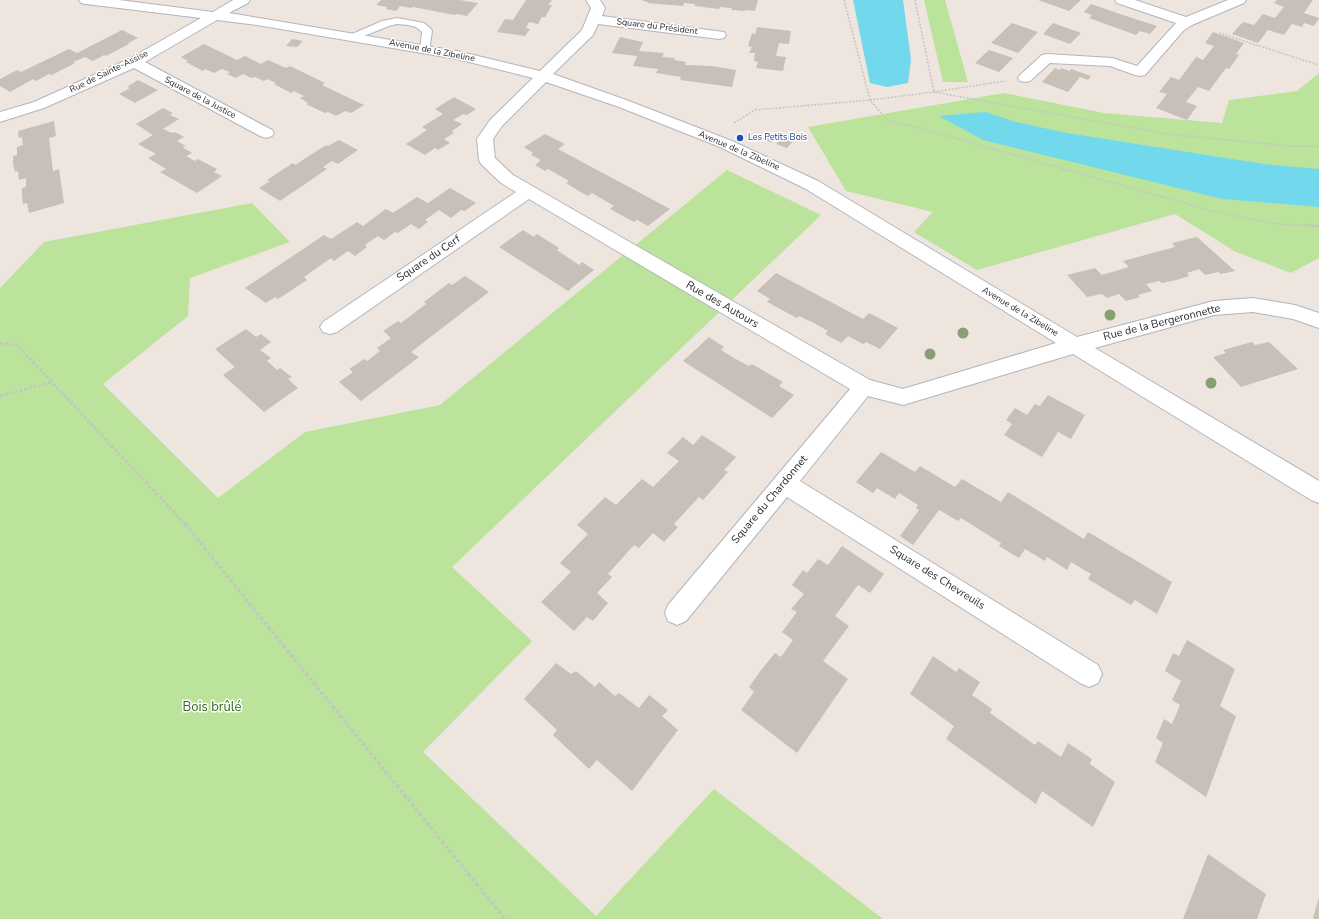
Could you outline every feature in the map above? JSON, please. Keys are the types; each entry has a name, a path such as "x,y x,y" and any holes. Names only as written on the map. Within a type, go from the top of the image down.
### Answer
{"street":[{"name":"Avenue de la Zibeline","path":"86,0 257,21 457,55 544,76 624,104 743,152 812,185 1319,493"},
{"name":"Rue de Sainte-Assise","path":"0,117 39,105 134,62 243,0"},
{"path":"593,0 598,8 594,19"},
{"path":"1122,0 1187,22"},
{"path":"1025,78 1047,58 1112,62 1140,72 1178,28 1187,22 1239,0"},
{"name":"Square du Président","path":"594,19 720,36"},
{"name":"Rue des Autours","path":"594,19 588,32 496,123 485,139 487,160 508,179 864,387 903,397 1076,345"},
{"name":"Square de la Justice","path":"134,62 266,133"},
{"name":"Square du Cerf","path":"330,327 528,192"},
{"name":"Rue de la Bergeronnette","path":"1076,345 1214,308 1253,305 1295,312 1319,321"},
{"name":"Square du Chardonnet","path":"677,612 864,387"},
{"name":"Square des Chevreuils","path":"784,483 1089,674"}],"lane":[{"path":"354,37 386,23 397,21 408,22 420,25 427,31 425,50"}],"path":[{"path":"844,0 870,100 888,121 920,128 1216,212 1277,224 1319,226"},
{"path":"915,0 934,92"},
{"path":"1187,22 1319,65"},
{"path":"709,138 755,110 870,100 1025,78"},
{"path":"934,92 1167,134 1290,146 1319,146"},
{"path":"0,343 17,345 194,534 505,919"},
{"path":"0,396 52,382"}],"green space":[{"path":"924,0 945,0 968,82 943,82"},
{"path":"1319,73 1319,258 1291,273 1236,252 1175,214 977,270 914,232 933,212 846,191 808,127 1004,93 1104,113 1222,123 1229,100 1297,91"},
{"name":"Bois brûlé","path":"727,170 821,215 452,567 532,641 423,752 596,916 714,789 883,919 0,919 0,288 44,242 252,203 290,242 190,278 188,316 103,384 218,498 305,432 440,405"}],"water":[{"path":"853,0 903,0 911,59 908,83 887,87 870,83"},
{"path":"985,112 1016,122 1067,133 1264,164 1319,169 1319,207 1222,199 983,140 939,116"}],"building":[{"path":"381,0 460,0 478,3 467,16 400,6 396,11 386,9 387,7 376,5"},
{"path":"526,0 552,0 548,5 552,5 545,17 542,17 538,24 529,22 526,28 530,29 525,36 497,32 505,19 513,20"},
{"path":"641,0 758,0 755,11 745,11 731,10 732,8 720,7 719,9 695,6 695,4 684,3 683,6 647,3 648,2"},
{"path":"1038,0 1081,0 1069,11"},
{"path":"1277,0 1313,0 1304,13 1319,18 1314,26 1304,23 1302,27 1292,24 1284,35 1268,30 1258,43 1232,34 1243,22 1254,25 1263,14 1275,18 1284,7 1274,3"},
{"path":"1091,4 1157,26 1150,34 1140,31 1136,35 1089,18 1092,15 1084,12"},
{"path":"1012,23 1038,32 1018,53 991,43"},
{"path":"1053,23 1081,33 1070,44 1043,34"},
{"path":"757,27 791,31 789,44 779,43 776,56 786,57 783,71 756,68 758,62 754,61 755,53 749,53 752,47 748,46 752,33 755,34"},
{"path":"122,30 138,38 106,56 104,55 93,61 85,57 73,62 75,63 52,75 49,74 36,81 33,79 10,92 0,86 0,79 17,70 21,72 69,49 77,53"},
{"path":"1213,32 1244,43 1236,54 1239,55 1229,69 1226,68 1209,91 1198,87 1186,102 1197,106 1187,120 1156,108 1167,94 1159,92 1171,77 1179,80 1196,57 1203,60 1214,46 1205,43"},
{"path":"620,37 643,42 639,51 664,53 662,57 675,58 674,60 686,62 685,65 712,66 736,70 732,87 680,80 681,77 656,73 658,69 633,66 637,56 612,53"},
{"path":"292,39 303,41 297,47 286,46"},
{"path":"204,44 237,60 245,56 261,64 268,60 286,68 290,66 325,83 322,85 364,105 351,113 345,111 336,116 328,112 325,113 306,104 308,103 300,98 304,96 294,91 291,93 267,79 264,81 255,77 251,78 243,74 236,78 227,74 230,72 222,69 214,73 205,69 203,71 186,62 188,61 181,57"},
{"path":"989,50 1013,58 999,72 975,63"},
{"path":"1055,68 1070,71 1071,69 1091,76 1088,80 1080,77 1068,92 1042,82"},
{"path":"138,80 158,90 135,103 119,94 130,88 127,87"},
{"path":"454,97 476,109 467,115 463,114 453,120 462,124 452,131 454,133 444,139 450,143 438,150 435,148 425,155 406,144 427,130 422,127 443,114 435,109"},
{"path":"163,108 173,113 170,115 179,119 163,129 172,133 175,132 184,137 177,141 186,146 182,147 192,153 186,156 195,161 198,159 217,169 214,172 222,176 197,193 160,172 166,169 148,158 156,154 138,144 153,135 136,124"},
{"path":"54,121 56,136 49,138 53,171 59,169 64,203 29,213 27,203 23,204 22,196 22,188 26,187 26,178 19,180 18,171 15,172 13,164 13,156 17,155 17,147 23,145 22,137 19,138 18,131"},
{"path":"545,134 565,144 558,149 670,209 648,226 637,220 634,222 610,209 614,206 592,193 588,196 566,183 569,181 548,169 545,171 535,165 541,160 531,155 533,153 524,147"},
{"path":"785,135 795,139 787,148 776,144"},
{"path":"767,136 775,139 772,143 763,139"},
{"path":"339,140 358,150 338,164 332,161 323,167 327,169 280,201 259,188 270,181 267,180 293,163 295,165 326,145 328,146"},
{"path":"450,188 476,203 465,211 461,210 451,218 439,210 425,220 428,222 419,229 411,224 398,233 395,232 384,240 378,236 365,245 367,247 355,256 348,251 334,261 331,258 304,277 307,280 278,299 275,297 266,303 245,288 324,235 331,239 357,222 363,226 386,209 393,213 417,197 428,203"},
{"path":"523,230 534,237 537,234 559,248 557,250 579,265 582,262 594,270 568,291 499,247"},
{"path":"1197,237 1235,271 1221,274 1218,272 1205,275 1199,269 1187,273 1189,276 1176,280 1162,283 1159,281 1146,284 1152,291 1138,295 1140,297 1126,301 1119,294 1107,298 1102,294 1087,297 1067,275 1095,268 1102,275 1129,267 1123,261 1175,247 1172,243"},
{"path":"776,273 863,319 869,313 898,328 880,349 866,342 863,344 848,336 841,343 825,334 828,331 814,323 799,316 797,318 767,302 770,299 757,291"},
{"path":"465,276 489,292 411,352 419,357 361,401 339,382 353,372 349,369 364,359 367,361 380,351 377,348 391,338 383,331 398,321 401,323 426,304 424,302 449,283 452,285"},
{"path":"246,329 256,337 261,334 271,342 260,350 271,358 267,361 277,370 280,368 292,377 288,379 298,388 264,412 223,375 235,367 215,349"},
{"path":"709,337 724,347 721,350 734,358 749,366 752,364 783,382 779,386 794,395 772,418 683,361"},
{"path":"1252,342 1255,345 1269,342 1298,369 1241,387 1213,357 1226,353 1223,350"},
{"path":"1048,395 1085,415 1071,439 1058,432 1042,457 1004,435 1012,424 1006,420 1015,408 1027,415 1035,404 1040,406"},
{"path":"702,435 736,457 724,470 728,472 703,500 699,497 674,524 678,527 664,542 653,533 639,548 634,545 608,574 612,577 597,593 608,603 593,621 587,617 574,631 541,602 571,572 560,563 588,534 577,525 605,497 616,505 642,479 653,487 679,461 667,453 683,437 693,445"},
{"path":"881,452 915,472 920,466 955,487 962,479 1001,502 1008,492 1084,539 1088,532 1172,582 1157,614 1135,600 1131,605 1088,579 1091,574 1071,562 1067,570 1047,557 1045,561 1025,549 1019,558 999,546 1001,543 961,518 958,521 939,510 913,545 900,536 919,510 916,508 918,505 899,493 895,499 877,488 873,493 856,482"},
{"path":"842,546 884,574 870,593 858,585 835,616 849,626 823,661 848,679 797,753 741,710 754,692 749,687 762,669 775,653 781,657 793,640 782,632 797,612 791,609 804,594 792,585 803,570 807,573 818,559 828,565"},
{"path":"1187,640 1235,669 1220,706 1236,716 1206,797 1155,762 1163,743 1156,738 1164,719 1172,724 1180,705 1172,700 1181,681 1165,671 1173,653 1179,656"},
{"path":"933,656 956,672 959,668 980,682 972,695 992,709 990,713 1035,745 1038,741 1061,757 1068,743 1092,759 1090,764 1115,782 1093,827 1042,791 1036,804 946,739 954,726 910,694"},
{"path":"556,663 571,674 576,671 595,687 599,682 615,696 619,693 639,708 649,695 668,710 662,716 678,730 632,791 597,760 589,769 553,735 557,730 524,699"},
{"path":"1208,854 1266,894 1257,919 1183,919"},
{"path":"1319,897 1319,919 1315,919 1313,918"}],"place":[{"name":"Les Petits Bois","path":"740,138"}]}
